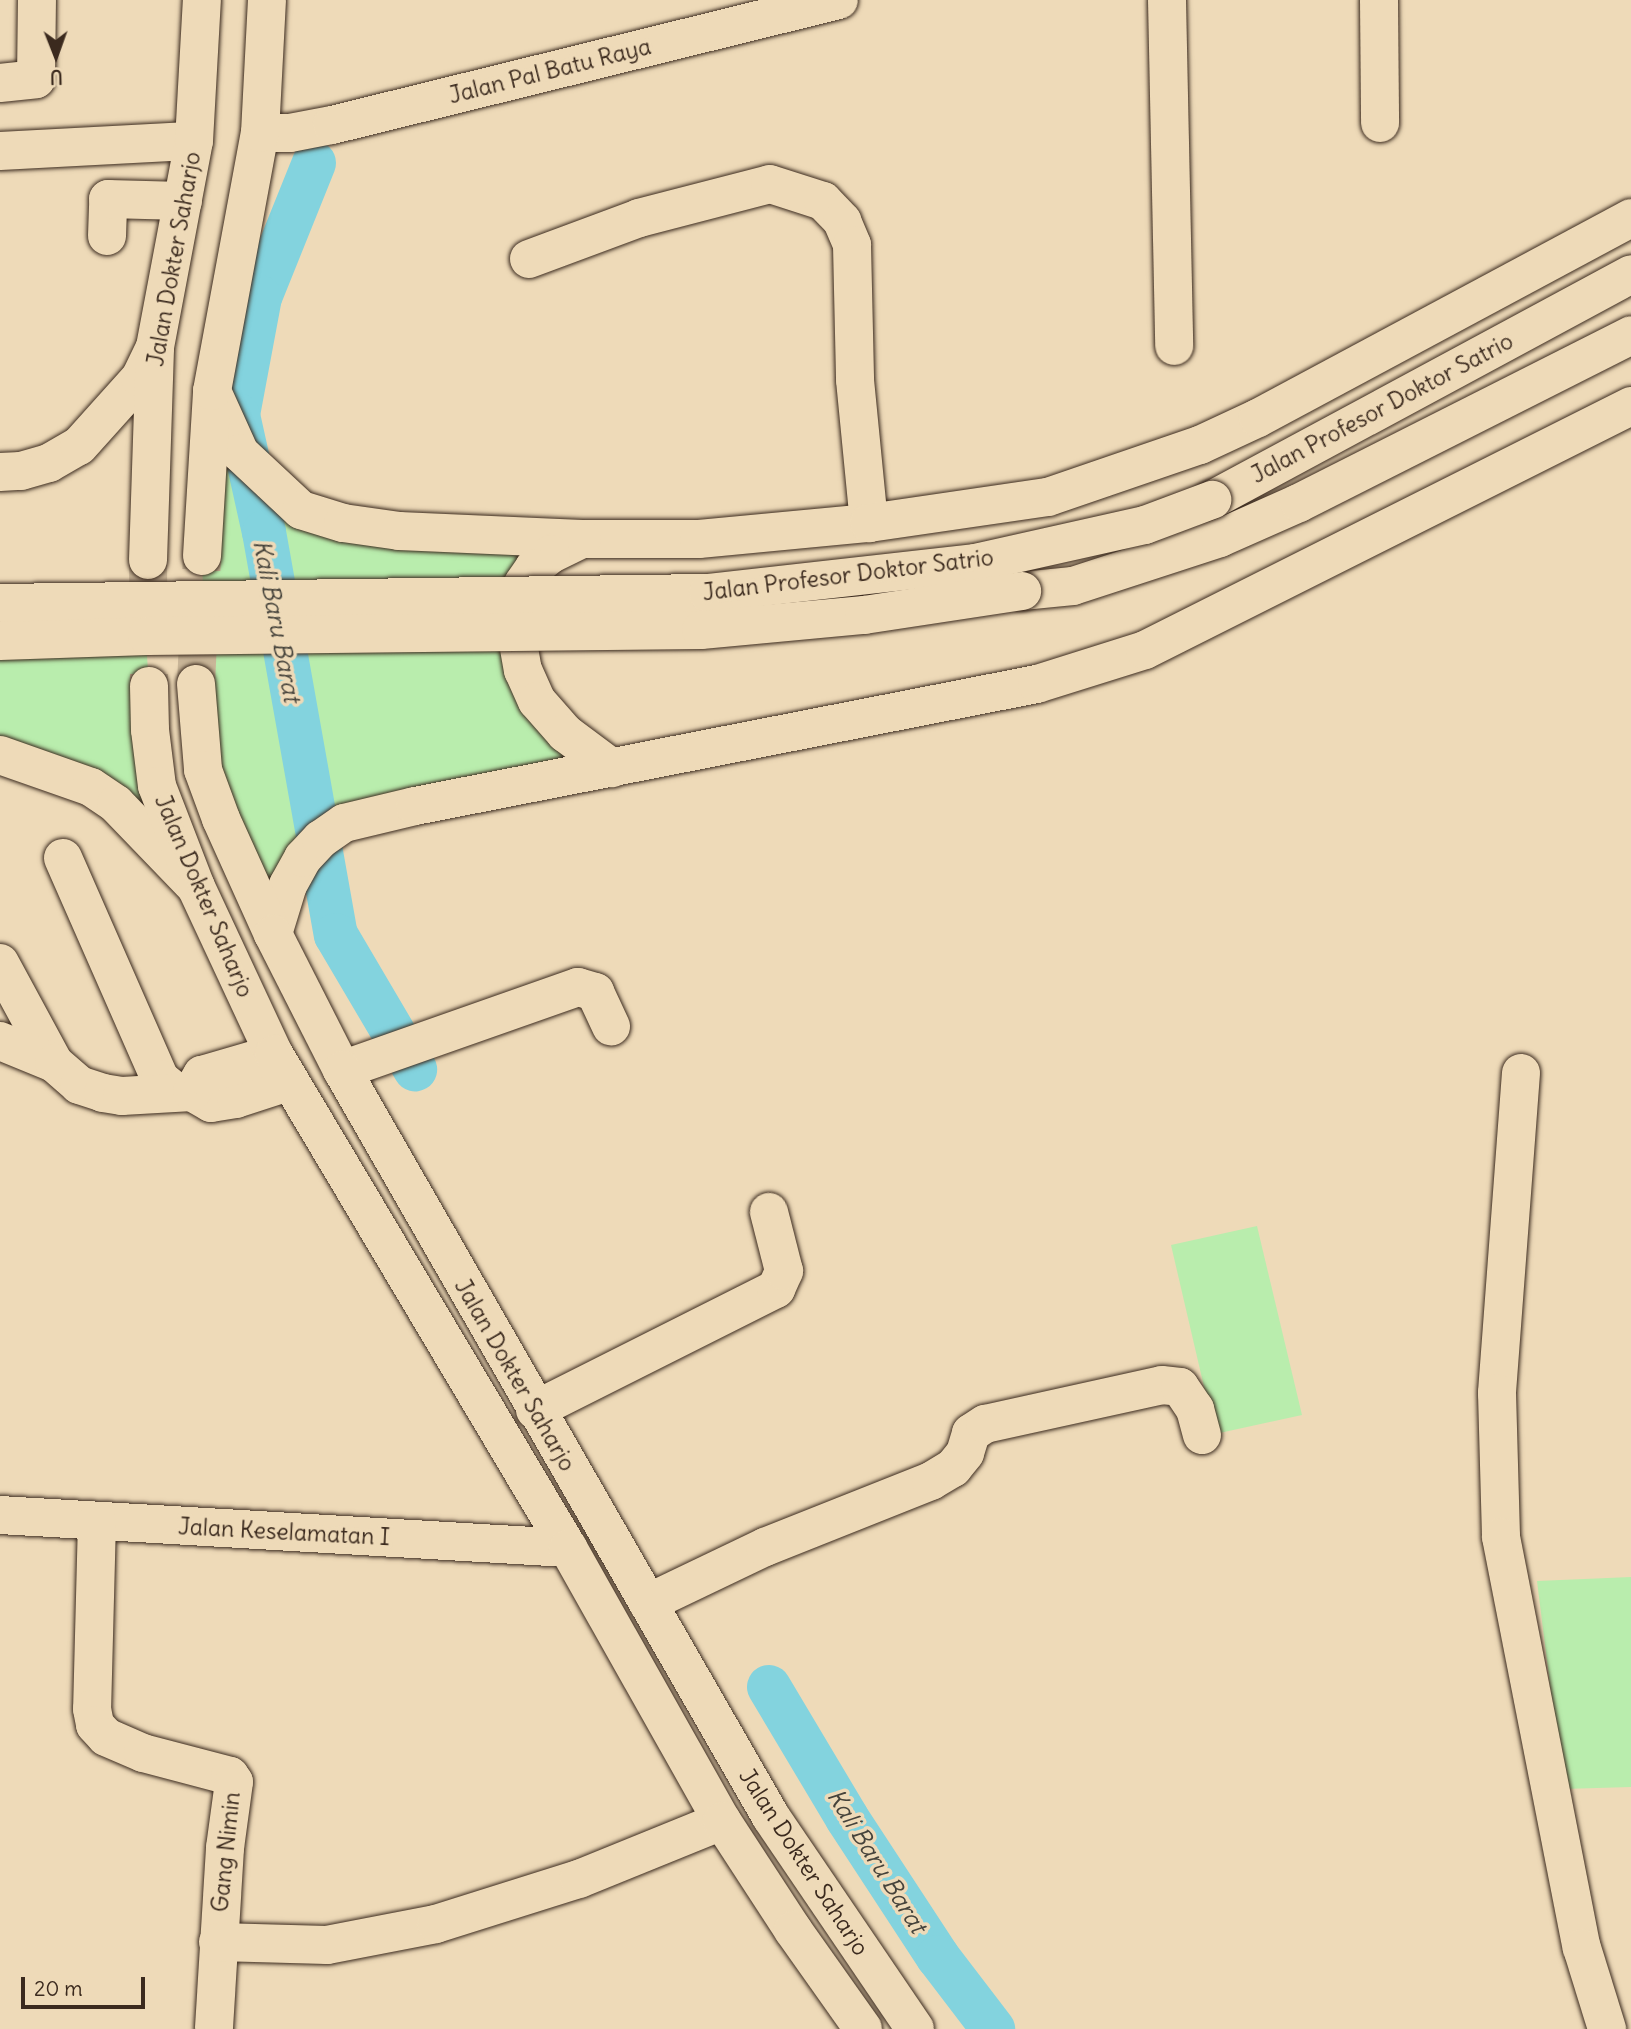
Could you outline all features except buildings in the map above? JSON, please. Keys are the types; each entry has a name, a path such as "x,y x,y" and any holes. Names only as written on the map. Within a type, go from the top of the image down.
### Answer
{"street":[{"path":"0,83 36,79 37,0"},
{"name":"Jalan Dokter Saharjo","path":"148,560 155,347 194,141 202,0"},
{"path":"202,556 212,391 260,133 267,0"},
{"name":"Jalan Pal Batu Raya","path":"260,133 290,134 332,125 839,0"},
{"path":"1167,0 1174,346"},
{"path":"1379,0 1380,123"},
{"path":"0,150 194,141"},
{"path":"529,259 639,218 770,184 823,201 842,221 852,245 855,380 869,523"},
{"path":"107,236 108,199 183,201"},
{"path":"212,391 240,453 301,510 343,523 398,531 582,539 699,539 869,523 1048,497 1200,445 1320,386 1631,218"},
{"name":"Jalan Profesor Doktor Satrio","path":"0,603 708,593 975,563 1145,525 1212,500 1631,274"},
{"name":"Jalan Profesor Doktor Satrio","path":"0,641 701,630 863,615 1073,586 1220,538 1299,503 1631,335"},
{"path":"0,472 21,471 49,463 79,446 140,378 155,347"},
{"path":"273,934 288,885 303,858 321,839 344,823 415,806 1037,684 1145,650 1631,406"},
{"path":"582,539 551,554 534,568 523,584 517,608 517,637 523,670 537,701 565,733 612,768"},
{"name":"Jalan Dokter Saharjo","path":"196,684 203,770 221,819 273,934 342,1070 771,1817 915,2029"},
{"name":"Jalan Dokter Saharjo","path":"149,686 150,730 158,786 196,887 281,1068 568,1548 722,1821 793,1930 863,2029"},
{"path":"0,755 91,787 116,804 196,887"},
{"path":"63,858 160,1079 211,1103 236,1099 281,1068"},
{"path":"0,963 54,1063 79,1086 122,1096 184,1092"},
{"path":"342,1070 578,987 595,992 611,1027"},
{"path":"0,1041 54,1063"},
{"path":"1521,1073 1497,1393 1501,1537 1582,1948 1607,2029"},
{"path":"535,1410 776,1289 784,1271 769,1212"},
{"path":"648,1603 765,1547 931,1481 953,1468 965,1453 971,1433 985,1424 1162,1385 1180,1387 1195,1409 1202,1435"},
{"name":"Jalan Keselamatan I","path":"0,1516 568,1548"},
{"name":"Gang Nimin","path":"97,1521 92,1709 95,1725 106,1737 143,1753 230,1776 234,1782 225,1849 214,2029"},
{"path":"218,1942 327,1945 436,1924 579,1879 722,1821"}],"green space":[{"path":"212,391 301,510 582,539 523,584 203,593 202,556"},
{"path":"518,633 523,670 612,768 344,823 273,934 196,684 198,636"},
{"path":"146,641 149,686 173,830 0,755 0,642"},
{"path":"1257,1226 1302,1415 1215,1434 1171,1245"},
{"path":"1631,1577 1631,1787 1563,1789 1537,1581"}],"waterway":[{"name":"Kali Baru Barat","path":"314,163 260,297 238,415 264,532 336,935 415,1069"},
{"name":"Kali Baru Barat","path":"769,1687 847,1818 938,1957 993,2029"}],"tunnel":[{"path":"196,684 202,556"},
{"path":"148,560 149,686"}]}
